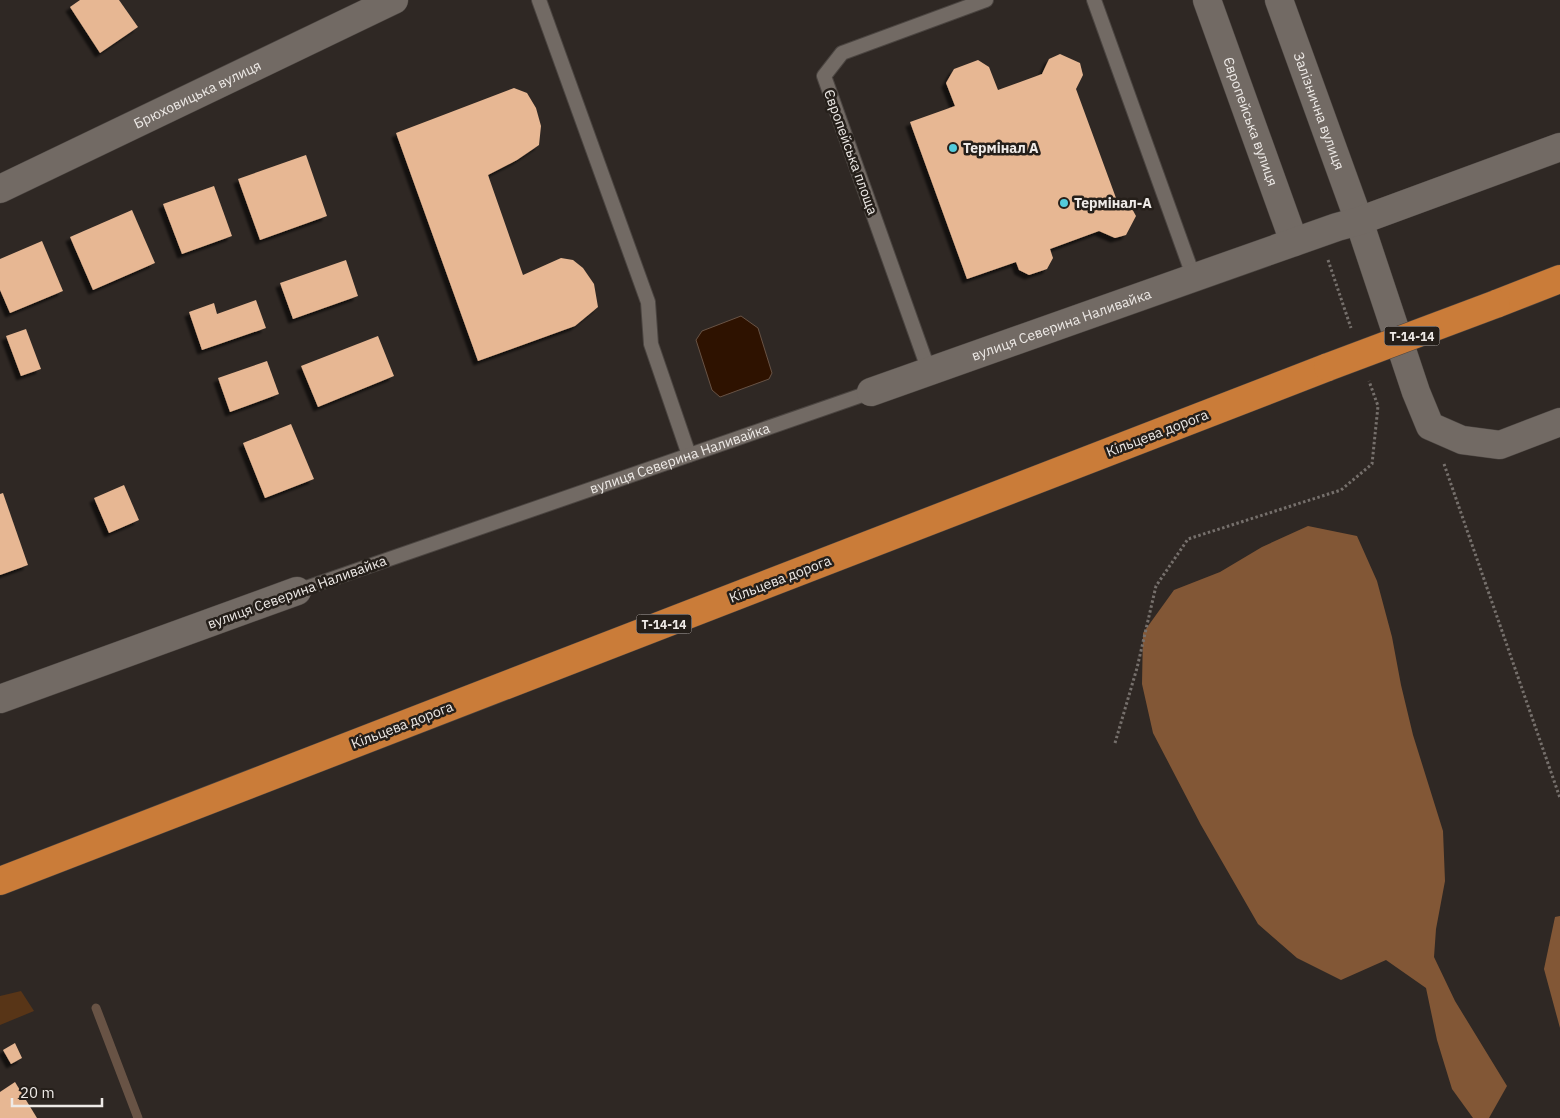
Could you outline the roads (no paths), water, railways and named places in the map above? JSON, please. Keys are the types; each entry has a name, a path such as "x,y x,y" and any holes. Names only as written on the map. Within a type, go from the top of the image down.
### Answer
{"highway":[{"name":"Кільцева дорога","path":"0,881 1560,279"}],"street":[{"name":"Брюховицька вулиця","path":"0,189 394,0"},
{"name":"Європейська вулиця","path":"1207,0 1307,238"},
{"name":"Залізнична вулиця","path":"1279,0 1359,221 1416,392 1430,426 1462,440 1500,445 1560,422"},
{"name":"вулиця Северина Наливайка","path":"871,392 1359,221 1560,147"},
{"name":"вулиця Северина Наливайка","path":"0,699 297,591"}],"lane":[{"path":"539,0 648,302 651,344 689,455"},
{"name":"Європейська площа","path":"929,372 824,76 842,53 986,0"},
{"path":"1094,0 1194,278"},
{"name":"вулиця Северина Наливайка","path":"297,591 871,392"}],"waterway":[{"path":"96,1008 138,1118"}],"place":[{"name":"Термінал А","path":"953,148"},
{"name":"Термінал-А","path":"1064,203"}]}
